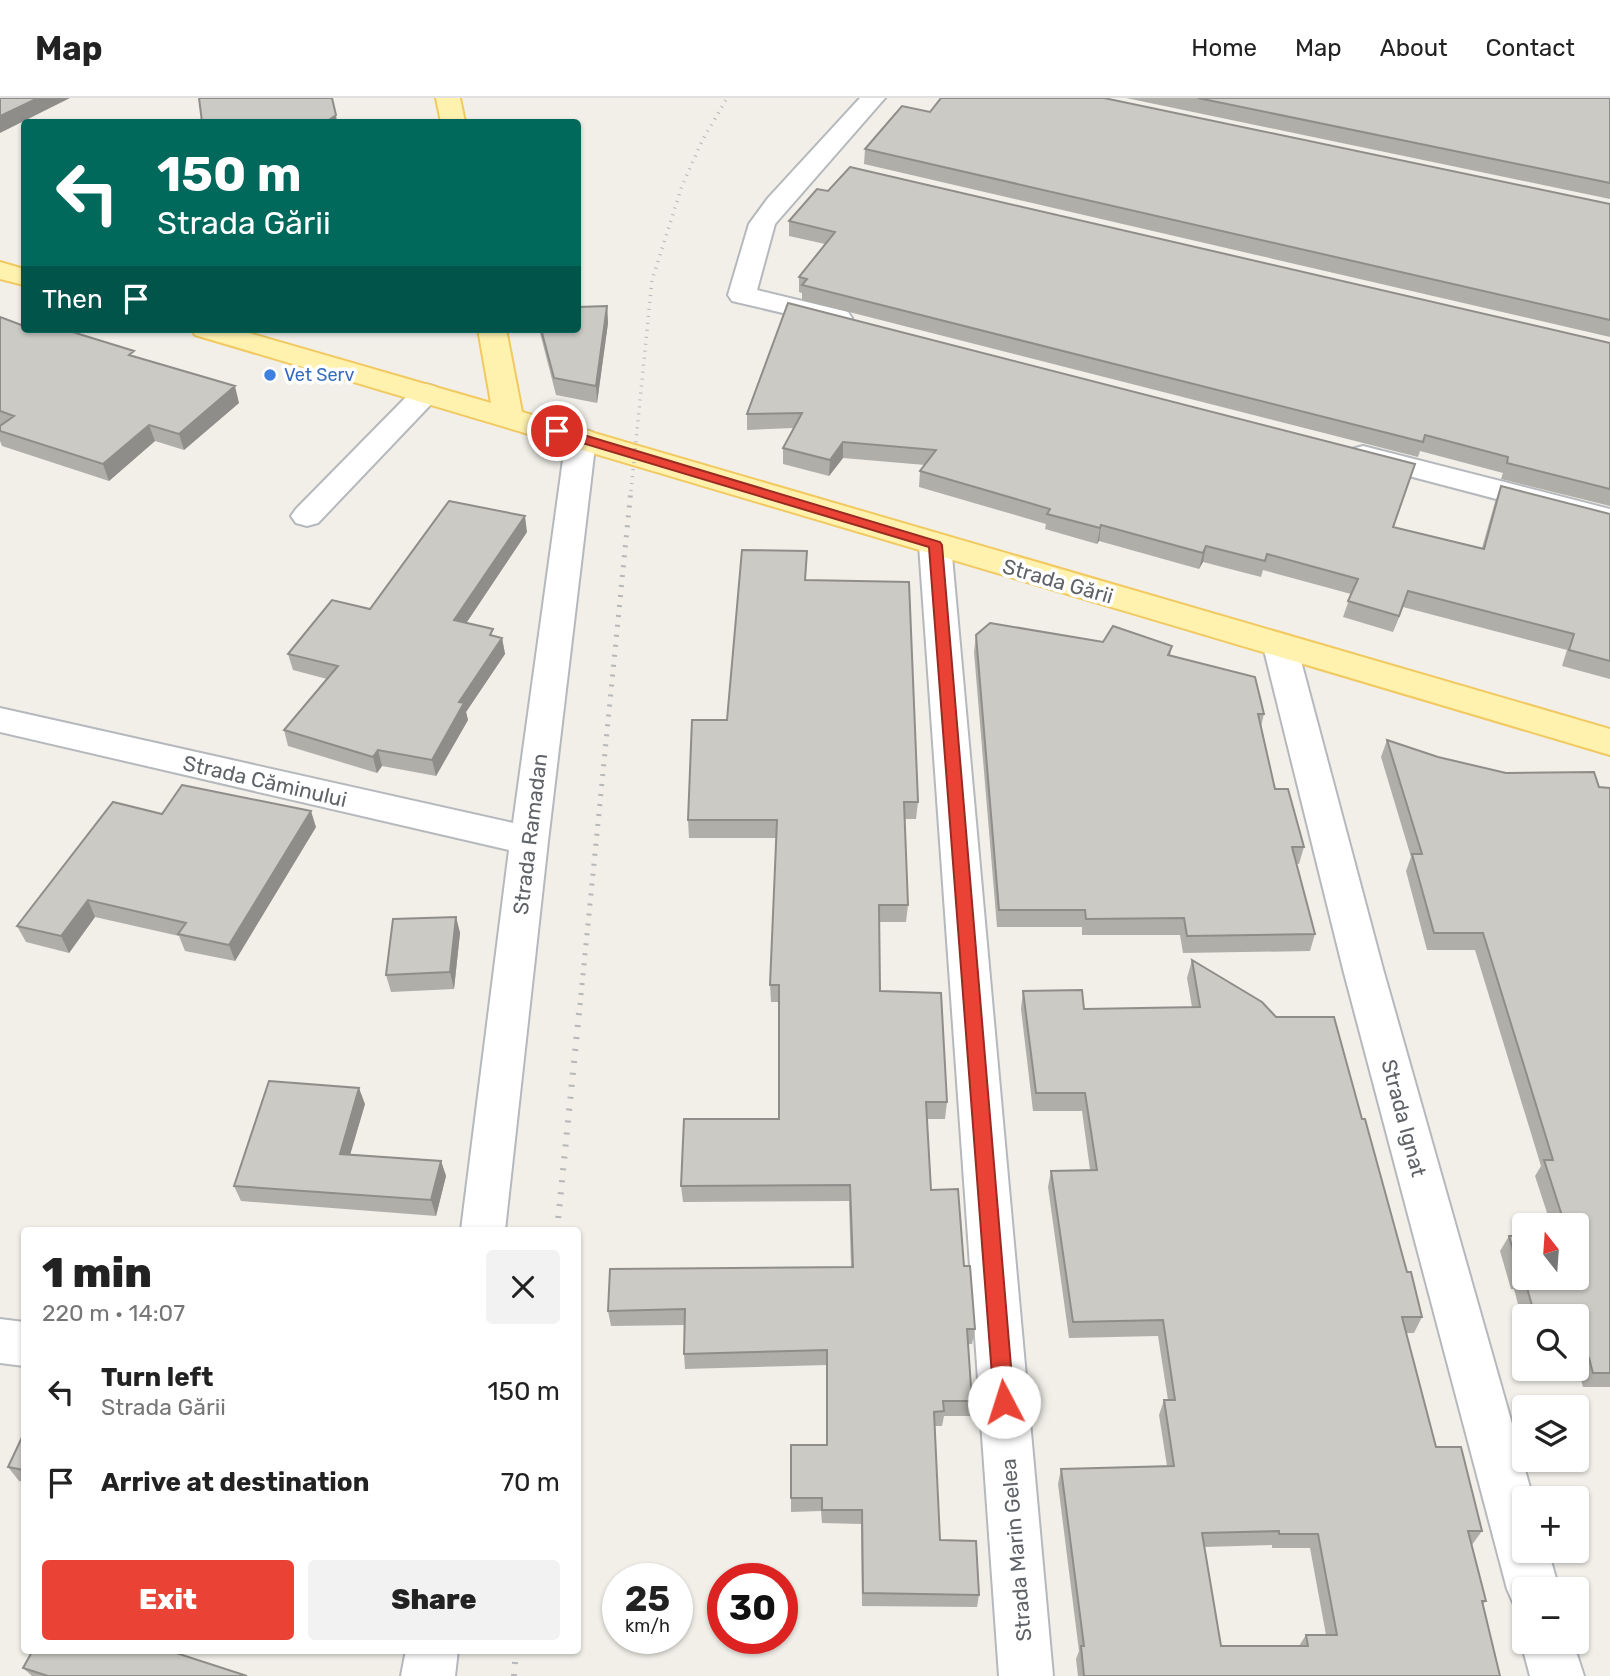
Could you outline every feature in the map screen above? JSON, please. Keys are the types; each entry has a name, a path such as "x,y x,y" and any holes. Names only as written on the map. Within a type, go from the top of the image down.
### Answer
{"main road":[{"path":"448,98 452,119"},
{"path":"0,270 21,276"},
{"name":"Strada Gării","path":"219,333 1610,742"},
{"path":"493,333 508,417"}],"street":[{"path":"867,326 742,295 762,224 873,98"},
{"path":"814,163 841,169"},
{"path":"307,516 426,393"},
{"name":"Strada Ramadan","path":"483,1227 529,841 581,438"},
{"path":"1340,449 1610,519"},
{"name":"Strada Marin Gelea","path":"935,545 1026,1676"},
{"name":"Strada Ignat","path":"1280,646 1360,956 1530,1577"},
{"name":"Strada Căminului","path":"0,720 529,841"},
{"path":"0,1341 21,1344"},
{"path":"428,1676 431,1654"},
{"path":"1551,1654 1557,1676"}],"building":[{"path":"0,98 38,98 0,116"},
{"path":"199,98 332,98 336,115 330,119 202,119"},
{"path":"941,98 1104,98 1610,204 1610,320 865,149 902,106 930,112"},
{"path":"1198,98 1610,98 1610,183"},
{"path":"850,167 1610,343 1610,489 1507,463 1508,457 1425,435 1423,442 802,285 807,279 799,277 835,232 789,221 817,189 828,191"},
{"path":"788,303 1415,464 1393,527 1484,549 1501,486 1610,514 1610,661 1569,650 1574,634 1408,591 1399,616 1348,601 1358,579 1267,554 1265,561 1206,546 1203,553 1101,525 1100,528 1047,514 1050,509 920,471 936,450 843,442 830,460 783,448 802,413 747,414"},
{"path":"607,306 596,386 554,378 542,333 581,333 581,307"},
{"path":"0,317 21,325 21,333 76,333 134,351 129,355 235,386 179,434 149,425 103,464 0,431 0,426 14,416 0,411"},
{"path":"449,501 525,516 454,620 493,629 490,635 502,638 459,702 464,703 432,760 378,750 373,757 284,730 338,666 288,654 332,600 370,609"},
{"path":"742,550 807,551 805,580 909,582 918,802 904,802 908,905 879,905 880,991 941,993 947,1102 926,1102 931,1190 958,1189 964,1266 970,1266 975,1329 967,1329 972,1401 943,1401 944,1411 934,1412 940,1540 976,1541 979,1595 863,1593 862,1510 822,1510 822,1498 791,1498 791,1445 827,1445 827,1350 684,1354 685,1309 608,1311 610,1269 853,1267 850,1185 681,1186 684,1119 779,1119 779,985 770,985 777,820 688,820 692,720 727,720"},
{"path":"990,623 1103,642 1113,626 1172,646 1168,655 1255,677 1264,714 1258,714 1275,789 1288,789 1304,847 1292,847 1315,934 1187,936 1184,918 1086,919 1085,910 999,910 976,635"},
{"path":"1387,740 1438,757 1506,773 1594,772 1599,787 1610,788 1610,1373 1593,1373 1589,1358 1589,1304 1532,1304 1527,1290 1589,1290 1589,1213 1561,1213 1544,1160 1553,1160 1483,933 1434,933 1412,854 1422,854"},
{"path":"182,785 311,811 229,945 178,934 186,923 88,900 61,936 17,926 113,802 162,814"},
{"path":"456,917 450,972 386,975 393,919"},
{"path":"1192,960 1262,1002 1276,1017 1334,1017 1407,1272 1411,1272 1422,1317 1402,1317 1436,1447 1461,1447 1482,1531 1468,1531 1486,1601 1482,1601 1500,1676 1084,1676 1081,1646 1084,1646 1061,1469 1174,1466 1164,1400 1175,1400 1163,1320 1073,1322 1051,1171 1097,1170 1085,1093 1036,1093 1023,991 1082,990 1084,1009 1200,1007","holes":["1279,1531 1279,1534 1318,1534 1337,1635 1306,1635 1308,1646 1221,1646 1202,1533"]},
{"path":"269,1081 359,1088 340,1154 441,1161 431,1200 234,1186"},
{"path":"21,1439 21,1469 8,1467"},
{"path":"31,1654 179,1654 247,1676 48,1676 23,1668"}],"railway":[{"path":"631,491 652,280 682,186 702,141 727,98"},
{"path":"580,1005 631,489"},
{"path":"557,1227 580,1003"},
{"path":"514,1676 516,1654"}],"place":[{"name":"Vet Serv","path":"270,375"}],"route":[{"path":"557,431 935,545 1004,1402"}]}
